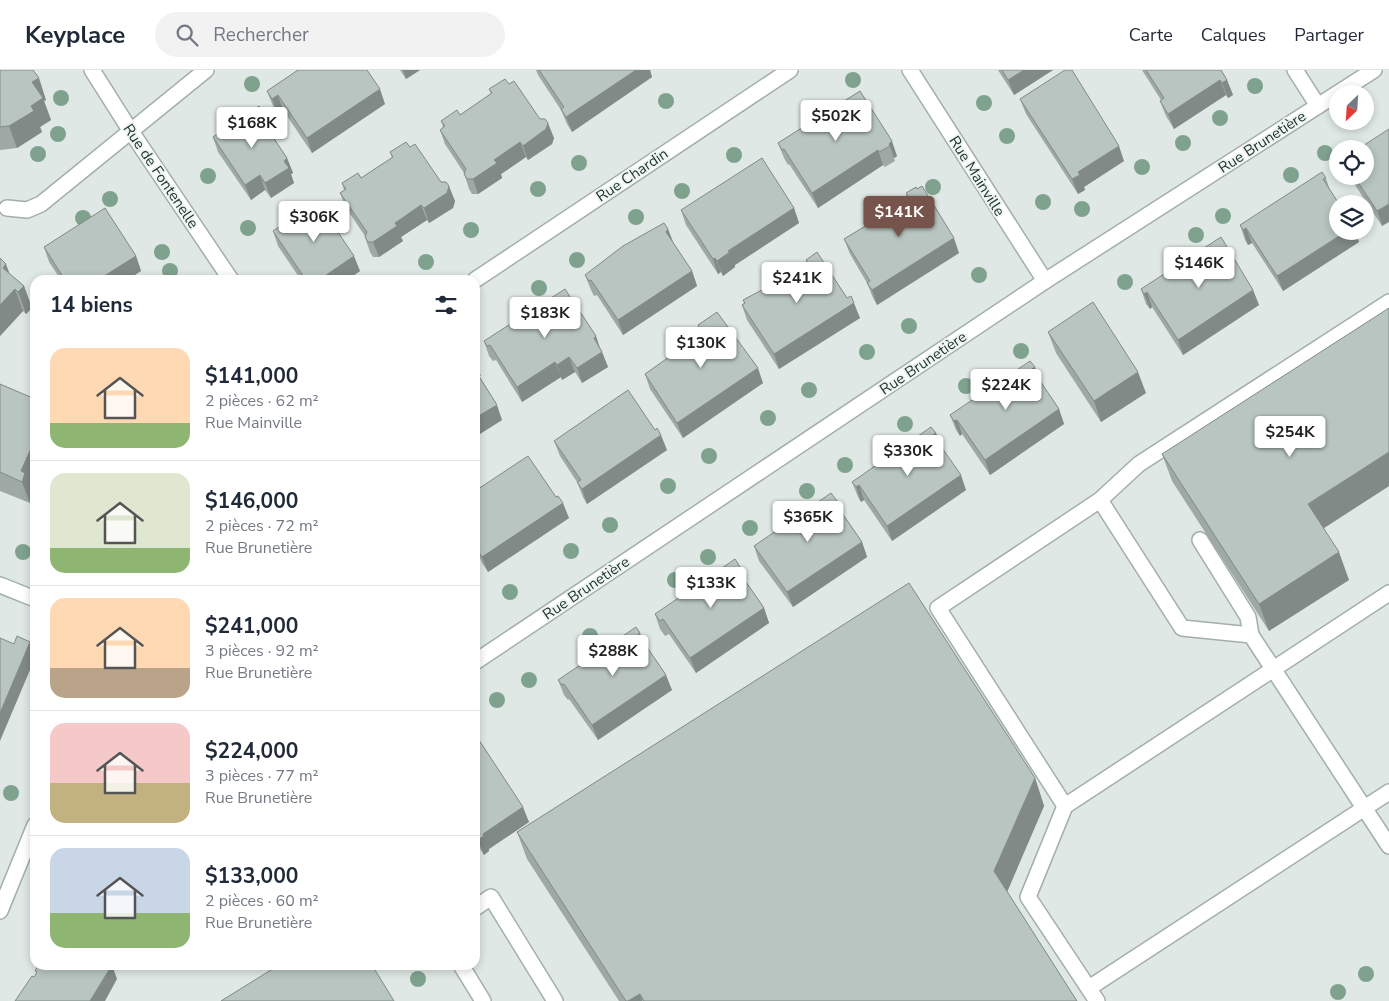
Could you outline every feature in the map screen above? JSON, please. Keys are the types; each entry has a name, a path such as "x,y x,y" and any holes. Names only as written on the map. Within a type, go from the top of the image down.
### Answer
{"street":[{"name":"Rue de Fontenelle","path":"92,70 228,275"},
{"path":"7,208 27,210 41,204 206,70"},
{"name":"Rue Chardin","path":"480,277 790,70"},
{"name":"Rue Mainville","path":"910,70 1045,281"},
{"path":"1295,70 1318,106"},
{"name":"Rue Brunetière","path":"480,657 1045,281 1374,70"},
{"path":"1065,806 938,608 1100,500 1140,464 1389,302"},
{"path":"1100,500 1182,628 1251,636"},
{"path":"1200,540 1248,617 1251,636 1389,846"},
{"path":"0,585 30,597"},
{"path":"1389,593 1065,806 1028,896 1093,995 1389,792"},
{"path":"0,911 30,837"},
{"path":"480,905 492,898 551,999"},
{"path":"464,970 483,1001"}],"building":[{"path":"0,70 33,70 39,78 32,82 43,98 31,106 34,111 9,126 0,127"},
{"path":"298,70 367,70 380,89 307,138 278,95 272,99 267,91"},
{"path":"539,70 636,70 566,117 561,109 564,107"},
{"path":"1002,70 1024,70 1008,80"},
{"path":"1065,70 1072,70 1119,146 1078,172 1080,175 1072,179 1020,99"},
{"path":"1146,70 1221,70 1227,80 1222,83 1220,80 1168,114 1160,101 1164,98"},
{"path":"505,79 509,84 514,81 540,119 545,119 548,123 546,129 523,146 520,142 494,160 497,163 473,179 467,179 464,174 466,169 440,130 445,126 441,121 457,110 460,115 492,93 489,89"},
{"path":"860,91 892,141 889,144 890,146 879,152 878,150 812,193 784,149 782,150 778,143"},
{"path":"259,106 264,112 258,115 287,158 284,161 289,168 265,183 260,175 245,185 213,137"},
{"path":"1389,129 1389,204 1377,211 1374,206 1374,195 1366,195 1360,185 1374,185 1374,140 1372,140"},
{"path":"406,142 410,147 415,144 441,182 446,182 449,186 447,193 424,208 421,205 395,223 397,226 373,242 368,242 365,237 367,232 340,193 346,189 342,183 358,173 361,178 393,157 390,152"},
{"path":"762,158 794,208 728,251 730,252 717,261 715,258 713,259 681,210"},
{"path":"1322,172 1326,178 1323,179 1333,195 1329,195 1329,240 1333,240 1277,276 1246,228 1243,230 1240,225"},
{"path":"922,186 954,238 872,290 867,283 870,281 844,239 882,216 880,213 908,195 906,193"},
{"path":"317,201 354,256 326,275 303,275 273,231"},
{"path":"105,208 136,256 106,275 62,275 44,247"},
{"path":"664,223 668,229 666,232 692,271 618,320 591,280 589,281 585,275 623,246"},
{"path":"1221,237 1253,290 1178,340 1147,292 1144,294 1141,289"},
{"path":"817,252 847,298 851,296 854,303 774,354 742,305 745,303 743,300 809,265 806,260"},
{"path":"0,258 6,264 3,268 24,286 18,292 15,289 0,305"},
{"path":"565,289 596,336 594,338 602,352 577,368 569,357 557,365 555,362 517,387 490,345 487,346 484,341"},
{"path":"1093,302 1138,372 1094,401 1048,332"},
{"path":"1389,308 1389,452 1308,504 1339,552 1259,604 1162,454"},
{"path":"717,312 758,368 677,423 645,374 703,333 698,325"},
{"path":"1030,361 1035,367 1032,369 1059,409 985,460 957,420 954,421 950,415"},
{"path":"480,378 497,405 480,415"},
{"path":"0,384 30,397 30,451 21,471 25,473 22,482 0,472"},
{"path":"628,390 655,430 657,428 661,435 582,489 577,482 581,480 554,441"},
{"path":"931,427 936,433 933,435 961,475 887,526 859,485 856,487 852,482"},
{"path":"528,456 556,497 558,496 563,503 482,557 480,554 480,488"},
{"path":"831,493 837,501 835,503 862,542 787,592 754,546"},
{"path":"735,559 740,567 737,569 764,608 690,658 663,619 660,621 655,614"},
{"path":"909,583 1035,778 994,871 1077,1001 644,1001 640,994 626,1001 517,832"},
{"path":"636,627 640,633 638,634 666,675 592,725 564,684 562,685 558,680"},
{"path":"17,636 30,642 0,713 0,638 14,644"},
{"path":"480,742 523,807 483,834 484,836 480,839"},
{"path":"109,970 90,1001 15,1001 32,976 34,977 37,972 35,971"},
{"path":"271,970 375,970 394,1001 221,1001"}]}
